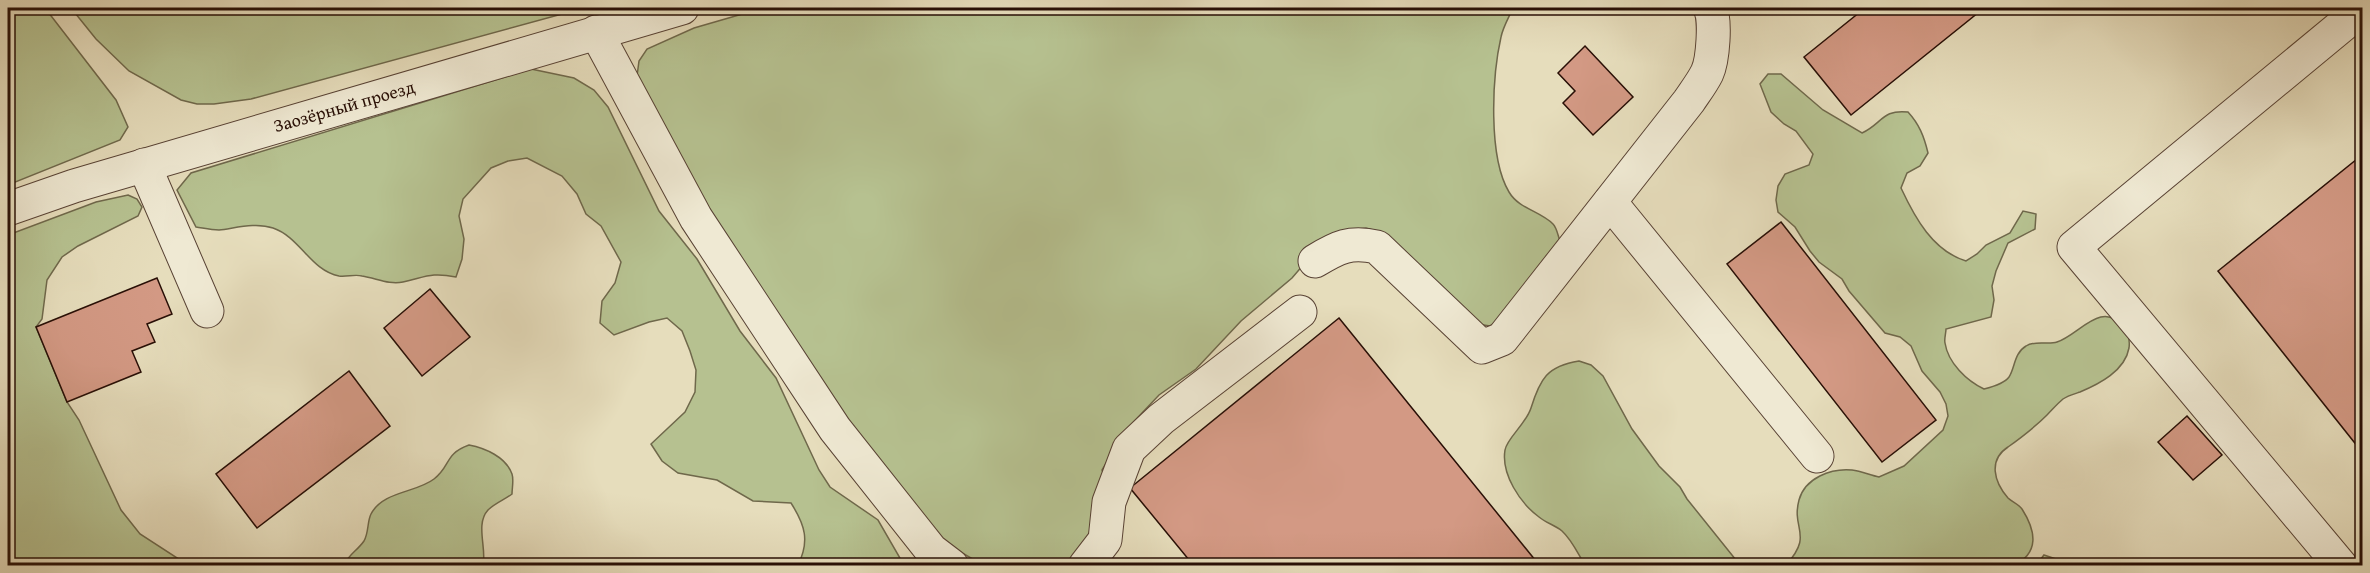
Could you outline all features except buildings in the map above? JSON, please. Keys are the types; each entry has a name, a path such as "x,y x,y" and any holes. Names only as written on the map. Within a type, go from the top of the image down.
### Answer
{"street":[{"name":"Заозёрный проезд","path":"8,209 144,165 682,8"},
{"path":"1315,261 1358,243 1377,247 1482,348 1502,339 1689,101 1708,71 1712,44 1710,8"},
{"path":"2340,566 2074,247 2362,9"},
{"path":"596,32 696,218 835,429 930,550 952,566"},
{"path":"144,165 207,311"},
{"path":"1610,202 1817,456"},
{"path":"1085,566 1105,540 1109,502 1129,449 1161,419 1300,312"}],"green space":[{"path":"8,8 45,8 116,100 128,127 120,140 8,185"},
{"path":"71,8 584,8 251,99 197,104 181,100 129,71 96,39"},
{"path":"763,8 1513,8 1502,33 1496,73 1494,116 1498,159 1502,177 1513,198 1553,224 1560,241 1509,312 1490,326 1471,323 1386,234 1366,228 1350,230 1322,243 1292,278 1241,321 1196,369 1159,395 1125,431 1102,470 1104,475 1089,534 1075,560 1062,565 983,565 924,531 709,217 637,76 639,61 647,49 694,28"},
{"path":"531,69 574,78 594,90 608,107 659,211 697,259 740,331 776,378 819,470 830,487 878,520 904,565 798,565 805,541 803,526 791,503 753,501 717,480 678,473 662,461 651,444 685,412 695,392 696,370 690,351 682,331 667,318 614,335 600,323 602,301 615,283 621,262 601,226 586,214 577,194 562,176 527,158 508,161 491,168 463,199 459,216 464,239 462,259 456,277 434,275 398,283 359,275 339,276 329,273 282,232 266,226 253,225 219,230 196,227 177,190 191,173"},
{"path":"1768,74 1781,74 1823,110 1862,133 1887,115 1908,112 1921,131 1928,153 1920,166 1907,173 1901,188 1926,232 1944,250 1954,256 1966,261 1986,245 2010,233 2023,211 2036,214 2035,229 2008,243 1992,286 1994,300 1991,317 1946,329 1945,341 1950,358 1971,381 1984,389 2001,383 2009,377 2017,357 2026,346 2033,343 2057,342 2090,321 2099,318 2115,319 2127,332 2129,348 2127,356 2117,370 2095,385 2063,399 1998,458 1995,471 1999,485 2008,498 2022,509 2032,533 2033,541 2028,555 2013,566 1786,565 1799,546 1797,510 1799,500 1802,492 1813,480 1828,473 1844,470 1859,471 1879,477 1904,466 1943,430 1948,416 1946,404 1940,392 1922,371 1911,346 1900,337 1885,333 1849,291 1842,279 1819,262 1795,227 1778,212 1776,200 1778,186 1785,174 1809,165 1813,154 1796,131 1771,112 1760,84"},
{"path":"128,195 137,199 142,207 138,216 78,246 62,257 47,280 42,319 36,327 67,402 79,420 121,510 140,534 188,565 8,566 8,235 96,202"},
{"path":"1579,361 1591,365 1603,376 1632,429 1659,466 1680,487 1740,565 1585,565 1566,535 1525,504 1513,487 1506,469 1506,445 1529,414 1538,389 1546,376 1559,366"},
{"path":"469,445 482,448 500,458 513,476 512,494 488,510 484,516 482,522 483,565 344,565 364,541 371,514 376,506 391,497 427,484 439,474 455,452"},
{"path":"2044,555 2074,565 2036,565"}]}
